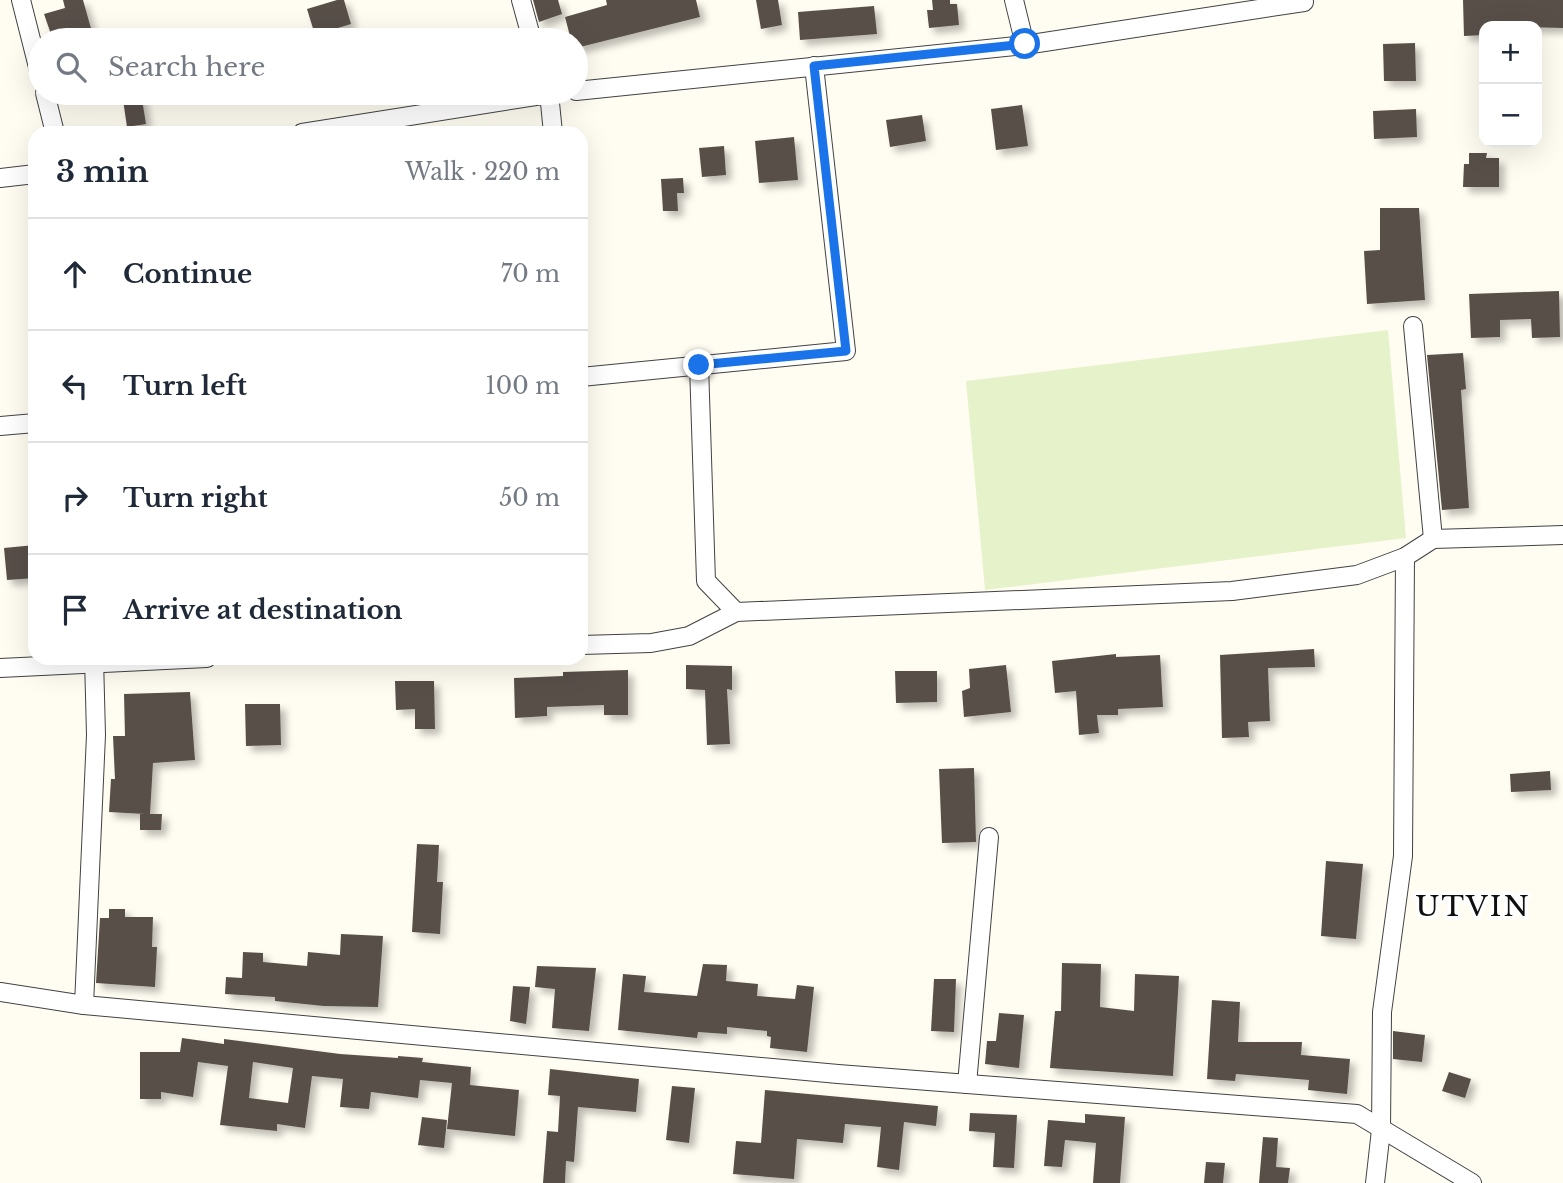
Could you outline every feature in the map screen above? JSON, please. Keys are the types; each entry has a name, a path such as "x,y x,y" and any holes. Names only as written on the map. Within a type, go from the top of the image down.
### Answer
{"street":[{"path":"21,0 28,28"},
{"path":"521,0 529,28"},
{"path":"1014,0 1025,44"},
{"path":"588,90 1025,44 1306,1"},
{"path":"588,376 846,351 814,66"},
{"path":"48,105 53,126"},
{"path":"345,126 475,105"},
{"path":"550,105 552,126"},
{"path":"0,178 28,175"},
{"path":"1413,326 1433,539"},
{"path":"699,365 706,581 736,612"},
{"path":"0,426 28,424"},
{"path":"588,645 651,643 689,636 736,612 1232,591 1357,575 1405,557 1433,539 1563,535"},
{"path":"1374,1183 1381,1130 1382,1012 1403,856 1405,557"},
{"path":"0,668 40,665"},
{"path":"84,1005 96,735 94,665"},
{"path":"967,1084 989,837"},
{"path":"0,992 84,1005 967,1084 1357,1114 1472,1183"}],"green space":[{"path":"1388,330 1406,538 985,590 966,381"}],"building":[{"path":"63,0 83,0 91,28 49,28 44,14 65,8"},
{"path":"344,0 351,24 338,28 313,28 307,9"},
{"path":"533,0 558,0 562,14 539,22"},
{"path":"606,0 696,0 700,17 588,45 588,28 568,28 565,17 607,5"},
{"path":"756,0 778,0 782,25 761,29"},
{"path":"932,0 950,0 950,4 957,4 959,25 929,28 927,10 933,10"},
{"path":"1463,0 1563,0 1563,28 1542,27 1542,21 1479,21 1479,35 1464,36"},
{"path":"874,6 877,34 800,40 798,12"},
{"path":"1415,43 1416,81 1384,81 1383,44"},
{"path":"124,105 143,105 146,124 127,126"},
{"path":"1022,105 1028,146 996,150 991,109"},
{"path":"1416,109 1417,137 1374,139 1373,111"},
{"path":"922,115 926,141 890,147 886,120"},
{"path":"794,137 798,180 759,183 755,141"},
{"path":"724,146 726,175 702,177 699,148"},
{"path":"1469,153 1487,153 1486,158 1499,158 1499,187 1463,187 1464,164 1469,164"},
{"path":"683,178 684,193 677,193 678,211 663,211 661,179"},
{"path":"1380,208 1419,208 1425,300 1367,304 1364,251 1380,250"},
{"path":"1559,291 1560,337 1532,338 1531,319 1500,320 1500,337 1471,338 1469,294"},
{"path":"1463,353 1466,389 1461,390 1469,508 1442,510 1427,355"},
{"path":"28,546 28,578 7,580 4,548"},
{"path":"1314,649 1315,667 1268,668 1270,721 1248,722 1249,737 1222,738 1220,655"},
{"path":"1116,654 1116,657 1160,655 1163,707 1118,709 1118,715 1097,715 1099,733 1079,735 1076,691 1055,693 1052,661"},
{"path":"686,665 732,666 732,690 727,689 730,744 707,745 705,690 686,689"},
{"path":"1006,665 1011,712 964,717 962,691 970,688 969,669"},
{"path":"628,670 628,715 604,715 604,705 547,707 547,716 515,718 514,678 563,676 563,672"},
{"path":"895,671 937,671 937,702 896,703"},
{"path":"395,681 434,681 435,729 415,729 415,709 396,710"},
{"path":"190,692 195,760 153,763 150,814 162,814 161,830 140,830 140,814 145,814 109,812 111,779 115,779 113,736 125,736 124,694"},
{"path":"245,704 280,704 281,745 246,746"},
{"path":"974,768 976,842 942,843 939,769"},
{"path":"1550,771 1551,790 1511,792 1510,774"},
{"path":"417,844 439,845 437,882 443,882 440,934 412,932"},
{"path":"1326,861 1363,864 1356,939 1321,936"},
{"path":"109,909 125,909 125,917 153,917 152,947 157,947 155,987 96,983 100,918 109,918"},
{"path":"341,934 383,936 378,1007 324,1006 275,1001 275,997 225,994 226,977 242,978 243,952 263,953 263,962 307,966 308,952 340,955"},
{"path":"1062,963 1101,964 1100,1007 1134,1011 1135,974 1179,976 1173,1076 1050,1068 1055,1011 1061,1011"},
{"path":"703,964 727,965 726,981 758,984 757,996 795,999 797,985 814,987 807,1052 770,1048 771,1037 767,1036 767,1031 727,1027 727,1034 698,1032 697,1038 618,1030 623,974 646,976 644,992 697,996"},
{"path":"537,966 596,968 589,1031 552,1028 555,989 535,987"},
{"path":"934,979 956,979 954,1032 931,1031"},
{"path":"513,986 530,987 526,1024 510,1021"},
{"path":"1212,1000 1240,1002 1238,1042 1302,1042 1301,1055 1350,1059 1347,1094 1308,1090 1309,1080 1236,1074 1235,1081 1207,1079"},
{"path":"999,1013 1024,1015 1019,1068 985,1064 987,1041 996,1041"},
{"path":"1393,1031 1425,1035 1422,1062 1393,1059"},
{"path":"182,1038 224,1044 224,1039 340,1054 423,1058 422,1062 471,1067 470,1085 519,1090 515,1136 447,1129 452,1083 420,1080 418,1098 371,1092 369,1109 340,1107 343,1079 312,1076 305,1128 277,1124 277,1131 220,1125 228,1066 198,1062 193,1097 161,1092 161,1099 140,1099 140,1052 180,1052","holes":["253,1062 293,1068 288,1103 249,1098"]},
{"path":"550,1069 639,1079 636,1112 578,1107 574,1162 566,1161 565,1183 543,1183 547,1131 558,1132 560,1096 548,1095"},
{"path":"1449,1072 1471,1079 1465,1098 1442,1091"},
{"path":"672,1086 695,1088 689,1143 666,1140"},
{"path":"765,1090 938,1106 936,1126 904,1122 899,1170 877,1167 881,1127 845,1124 843,1143 797,1139 794,1179 733,1174 736,1141 761,1143"},
{"path":"970,1113 1017,1115 1014,1168 993,1167 995,1133 969,1131"},
{"path":"1085,1114 1125,1117 1120,1183 1093,1183 1096,1143 1065,1140 1062,1167 1044,1166 1048,1120 1085,1123"},
{"path":"422,1117 447,1120 444,1148 418,1145"},
{"path":"1263,1137 1278,1138 1276,1167 1290,1168 1288,1183 1259,1183"},
{"path":"1206,1162 1225,1163 1223,1183 1204,1183"}],"district":[{"name":"UTVIN","path":"1473,906"}],"route":[{"path":"699,365 846,351 814,66 1025,44"}]}
